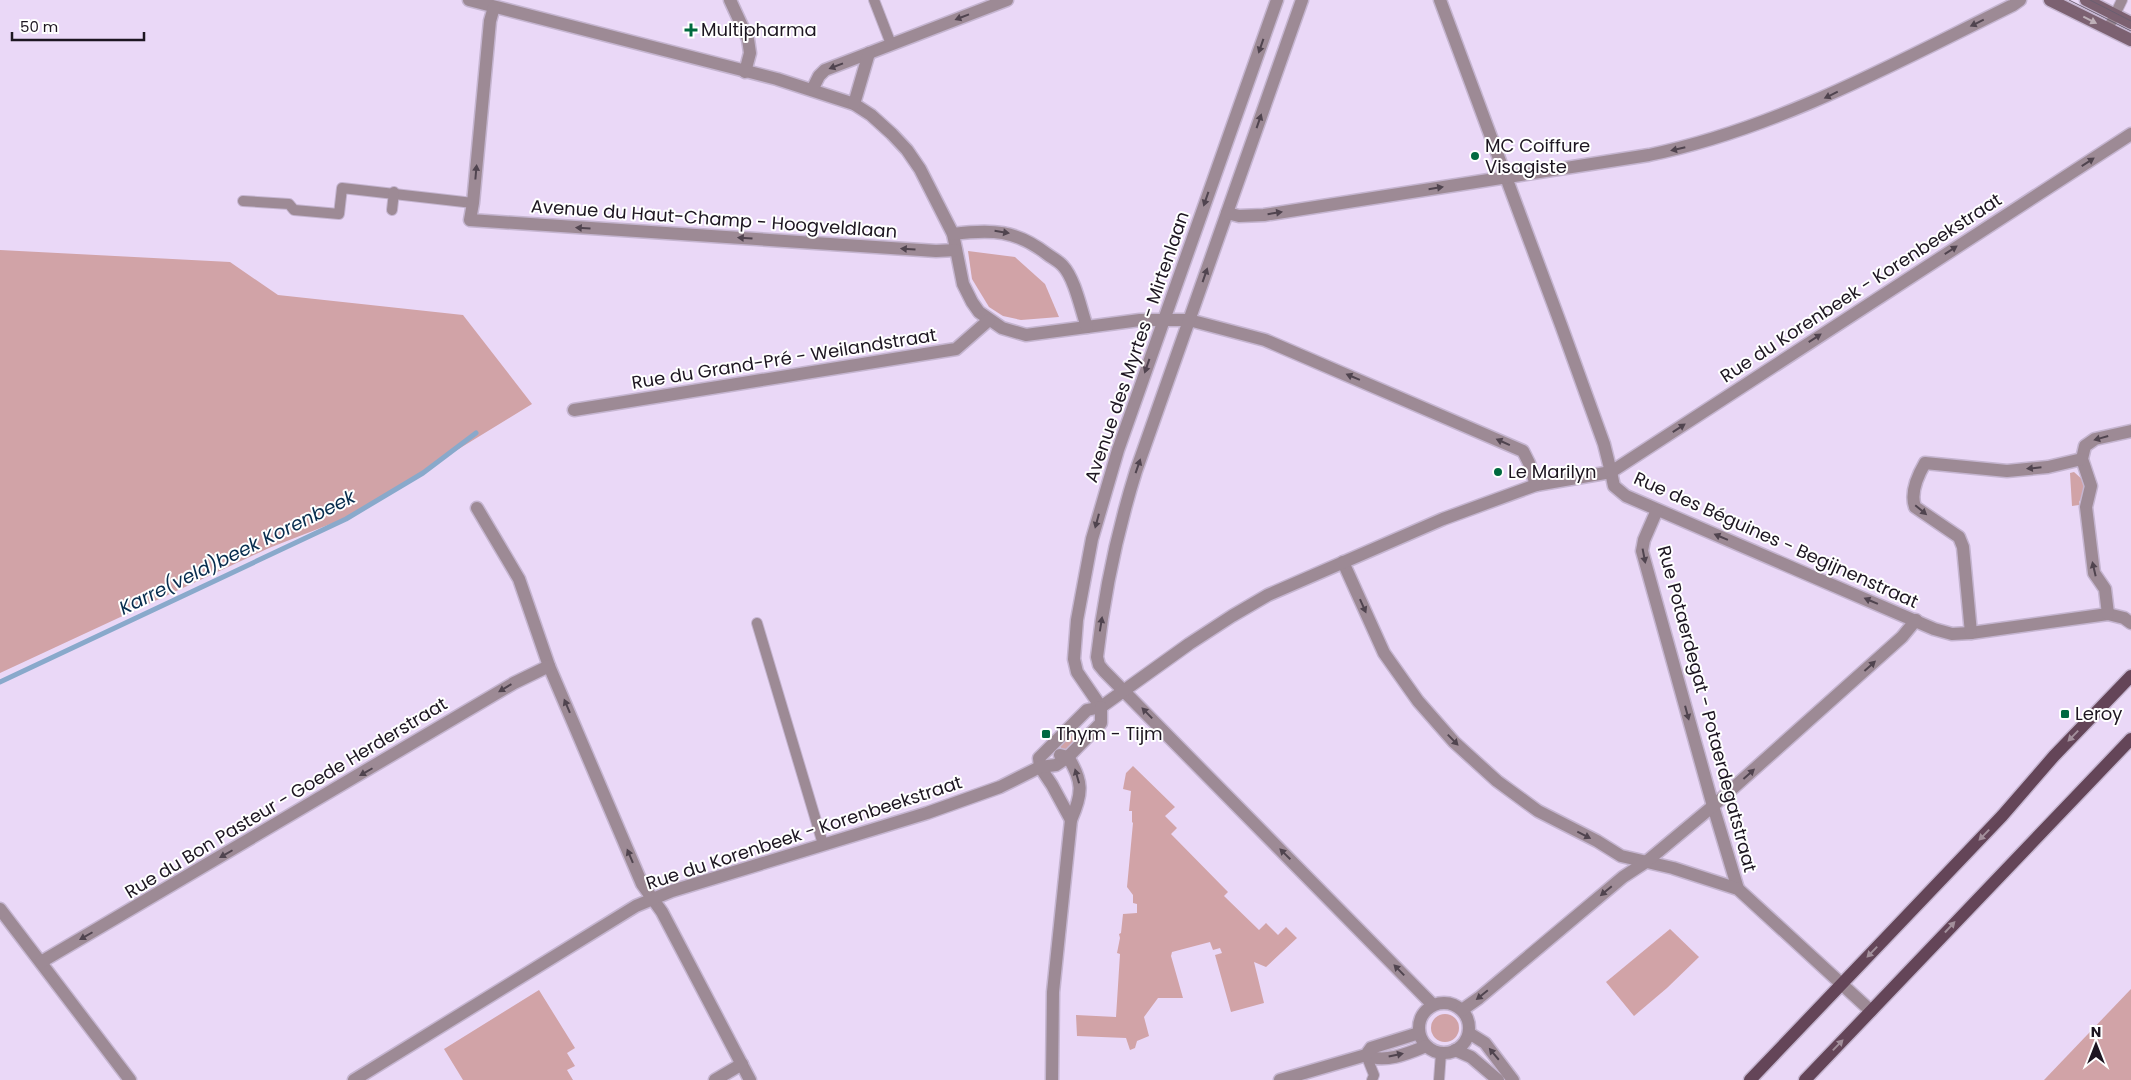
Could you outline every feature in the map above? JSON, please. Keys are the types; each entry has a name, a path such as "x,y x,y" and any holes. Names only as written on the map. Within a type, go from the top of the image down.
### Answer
{"main road":[{"path":"2050,0 2131,40"},
{"path":"2086,0 2131,23"},
{"path":"1750,1080 2002,816 2054,756 2131,676"},
{"path":"1805,1080 2131,739"}],"street":[{"path":"469,0 812,90 854,104 872,115 907,150 920,169 953,234 963,284 972,302 979,312 1008,331 1026,334 1140,320 1189,320 1265,340 1523,451 1536,485 1443,519 1268,595 1189,644 1101,707 1087,710 1038,758 1040,767 1071,820"},
{"path":"730,0 748,39 750,53 745,72"},
{"path":"812,90 818,76 825,70 1007,0"},
{"name":"Avenue des Myrtes - Mirtenlaan","path":"1101,707 1076,672 1074,659 1078,620 1092,539 1102,501 1163,320 1277,0"},
{"path":"1302,0 1128,498 1117,537 1105,598 1097,657 1100,665 1125,691 1433,1005"},
{"path":"1440,0 1508,178 1604,444 1611,472"},
{"path":"1227,213 1239,216 1264,215 1656,154 1693,145 1735,132 1824,98 2020,0"},
{"path":"473,203 490,21 494,7"},
{"path":"854,104 870,53"},
{"name":"Rue du Korenbeek - Korenbeekstraat","path":"1611,472 2131,134"},
{"name":"Avenue du Haut-Champ - Hoogveldlaan","path":"473,203 470,220 936,251 956,250"},
{"path":"953,234 977,230 1006,232 1027,240 1040,248 1063,266 1072,284 1087,327"},
{"name":"Rue du Grand-Pré - Weilandstraat","path":"574,410 956,349 989,320"},
{"path":"2108,614 2105,589 2094,573 2086,508 2092,486 2082,459 2085,446 2095,439 2131,431"},
{"path":"1971,633 1963,547 1959,537 1915,507 1913,500 1918,475 1925,463 2007,471 2048,466 2082,459"},
{"name":"Rue des Béguines - Begijnenstraat","path":"1536,485 1611,472 1614,486 1626,496 1934,629 1952,634 2108,614 2124,618 2131,623"},
{"path":"477,508 519,579 549,666 642,884 662,912 750,1080"},
{"name":"Rue Potaerdegat - Potaerdegatstraat","path":"1656,510 1644,540 1642,551 1738,890"},
{"path":"1343,562 1384,653 1418,701 1454,742 1498,781 1538,811 1620,856 1674,868 1738,890 1872,1010"},
{"path":"1462,1010 1479,998 1623,877 1646,862 1713,806 1902,637 1916,620"},
{"name":"Rue du Bon Pasteur - Goede Herderstraat","path":"41,962 514,683 549,666"},
{"name":"Rue du Korenbeek - Korenbeekstraat","path":"354,1080 636,906 672,891 927,813 1000,787 1040,767 1056,765 1068,757 1101,723 1101,707"},
{"path":"1045,751 1068,757 1080,779 1078,806 1071,820 1053,992 1052,1080"},
{"path":"0,909 130,1080"},
{"path":"1449,1002 1462,1010 1468,1020 1469,1033 1462,1046 1455,1050 1441,1053 1426,1046 1419,1033 1421,1016 1433,1005 1449,1002"},
{"path":"1366,1055 1370,1048 1419,1033"},
{"path":"1469,1033 1485,1044 1513,1080"},
{"path":"1280,1080 1366,1055 1376,1060 1409,1053 1426,1046"},
{"path":"1455,1050 1471,1057 1498,1080"},
{"path":"715,1080 742,1064"}],"lane":[{"path":"874,0 892,44"},
{"path":"2108,29 2122,0"},
{"path":"243,201 289,204 294,210 339,214 342,188 394,192 473,203"},
{"path":"392,210 394,192"},
{"path":"757,623 823,844"},
{"path":"1439,1080 1441,1053"},
{"path":"1366,1055 1374,1075 1372,1080"}],"shaded area":[{"path":"0,250 230,262 278,295 463,315 532,404 346,518 269,548 0,673"},
{"path":"968,251 1015,257 1045,284 1059,317 1021,320 1003,316 989,307 972,279"},
{"path":"2074,472 2083,480 2085,492 2079,505 2072,506 2070,473"},
{"path":"1075,729 1080,734 1065,751 1061,750 1060,744"},
{"path":"1133,766 1175,807 1165,816 1177,828 1171,834 1228,892 1224,896 1259,930 1266,923 1278,935 1286,927 1297,938 1266,967 1254,962 1264,1003 1231,1012 1215,955 1222,953 1220,948 1213,950 1210,942 1172,952 1171,956 1183,998 1158,998 1144,1017 1149,1036 1137,1041 1135,1048 1130,1050 1126,1038 1077,1036 1076,1015 1116,1017 1120,954 1117,953 1123,914 1137,913 1137,904 1133,903 1133,895 1127,887 1133,823 1132,811 1129,811 1131,791 1123,789 1126,773"},
{"path":"1670,929 1699,957 1634,1016 1606,982"},
{"path":"2131,989 2131,1080 2044,1080"},
{"path":"539,990 575,1048 567,1053 575,1066 567,1070 573,1080 463,1080 444,1049"},
{"path":"1445,1014 1455,1018 1459,1028 1455,1038 1445,1042 1435,1038 1431,1028 1435,1018"}],"waterway":[{"name":"Karre(veld)beek Korenbeek","path":"0,682 346,519 423,473 476,433"}],"tram line":[{"path":"2069,0 2131,31"},
{"path":"2090,0 2131,21"}],"place":[{"name":"Multipharma","path":"691,30"},
{"name":"MC Coiffure Visagiste","path":"1475,156"},
{"name":"Le Marilyn","path":"1498,472"},
{"name":"Leroy","path":"2065,714"},
{"name":"Thym - Tijm","path":"1046,734"}]}
